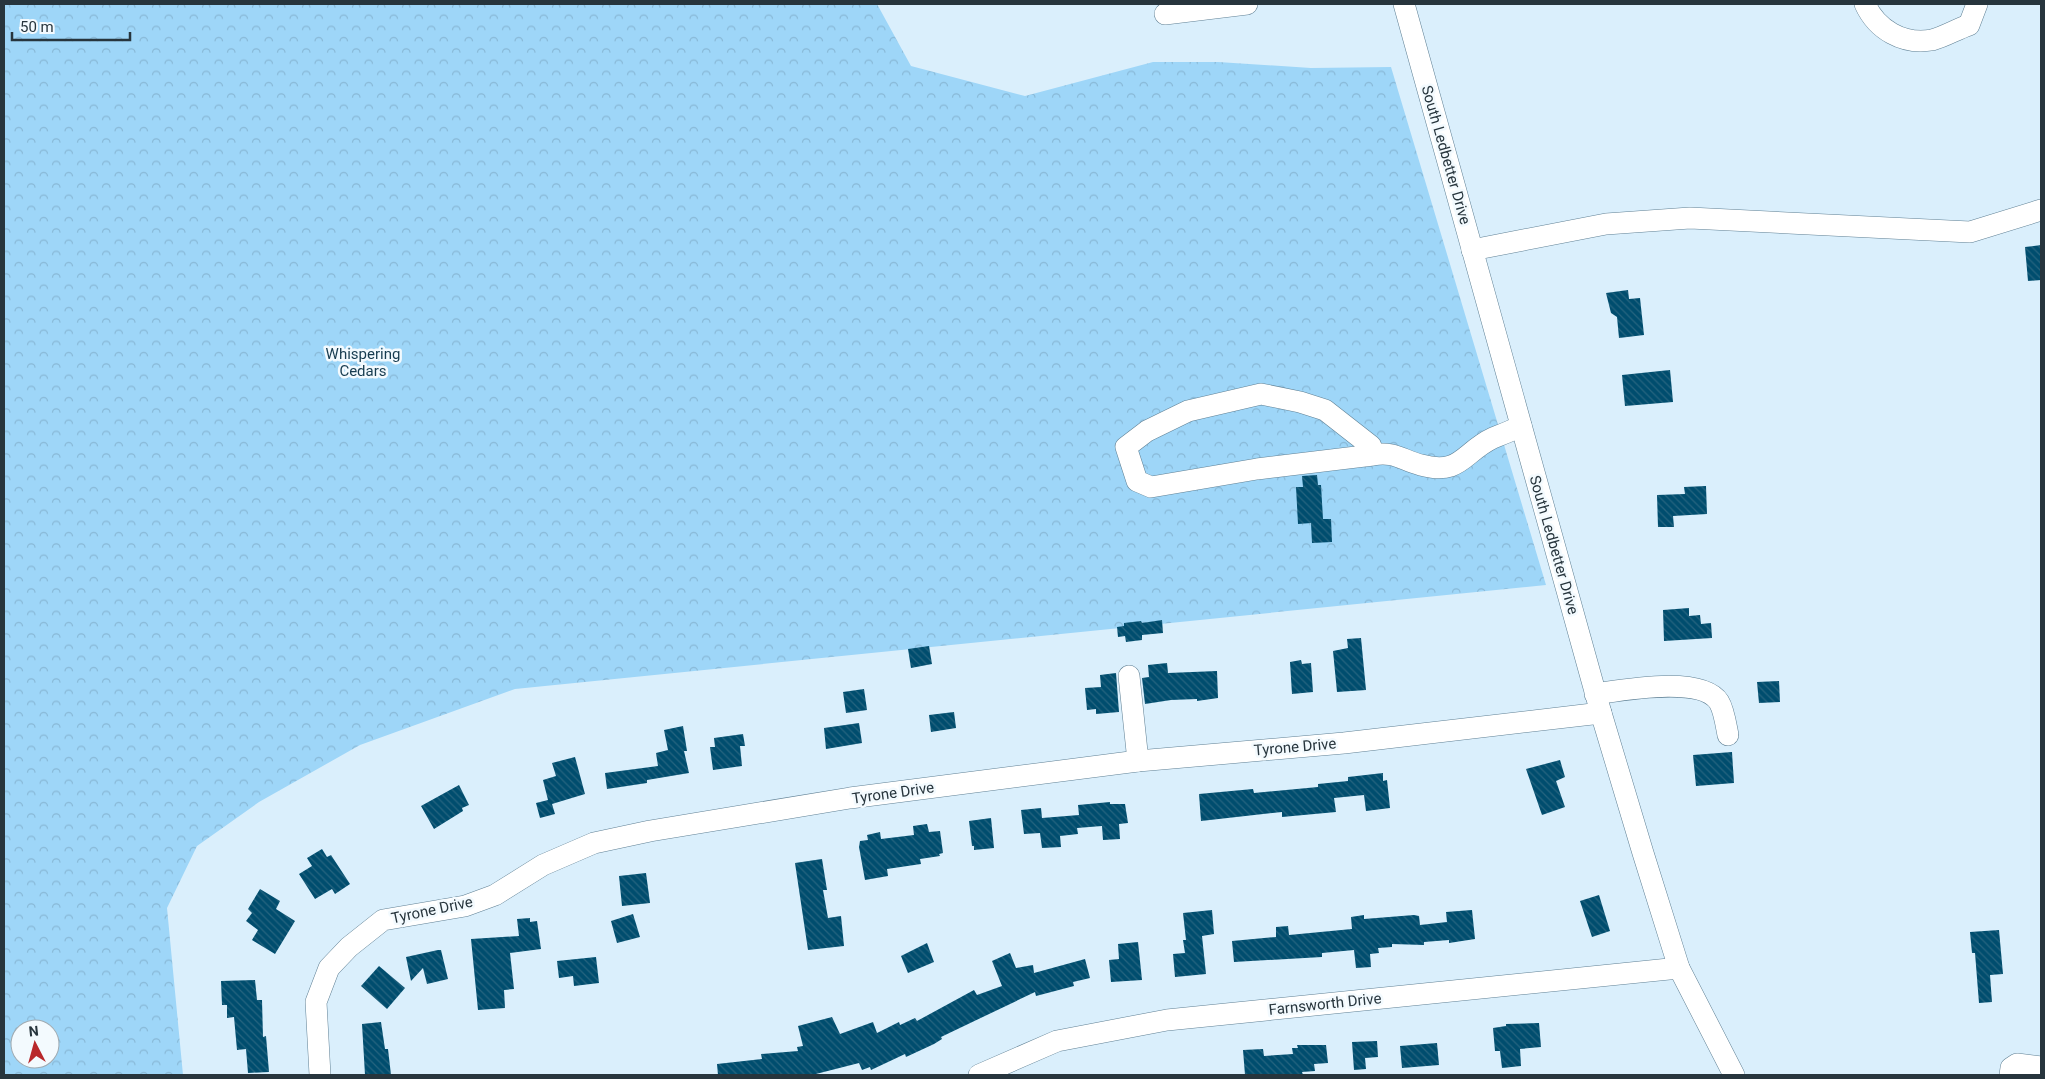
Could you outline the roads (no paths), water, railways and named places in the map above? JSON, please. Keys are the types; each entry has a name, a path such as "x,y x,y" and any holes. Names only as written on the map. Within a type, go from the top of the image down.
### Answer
{"street":[{"path":"1165,14 1247,4"},
{"name":"South Ledbetter Drive","path":"1404,4 1598,704 1679,968 1734,1075"},
{"path":"1865,4 1882,28 1900,39 1932,40 1969,25 1977,4"},
{"path":"1472,250 1606,224 1690,218 1970,232 2041,210"},
{"path":"1373,455 1371,446 1325,410 1300,402 1261,394 1188,412 1147,431 1126,447 1137,481 1150,487 1257,469 1373,455 1387,452 1420,465 1452,467 1493,438 1506,435 1521,426"},
{"path":"1129,676 1138,761"},
{"name":"Tyrone Drive","path":"320,1075 316,1002 330,968 350,947 383,920 465,906 495,895 544,865 594,843 650,831 850,798 1138,761 1344,743 1598,704 1631,689 1695,688 1712,694 1720,702 1728,735"},
{"name":"Farnsworth Drive","path":"979,1075 1057,1041 1167,1020 1679,968"},
{"path":"2010,1075 2010,1068 2017,1064 2041,1067"}],"park label":[{"name":"Whispering Cedars","path":"363,362"}]}
